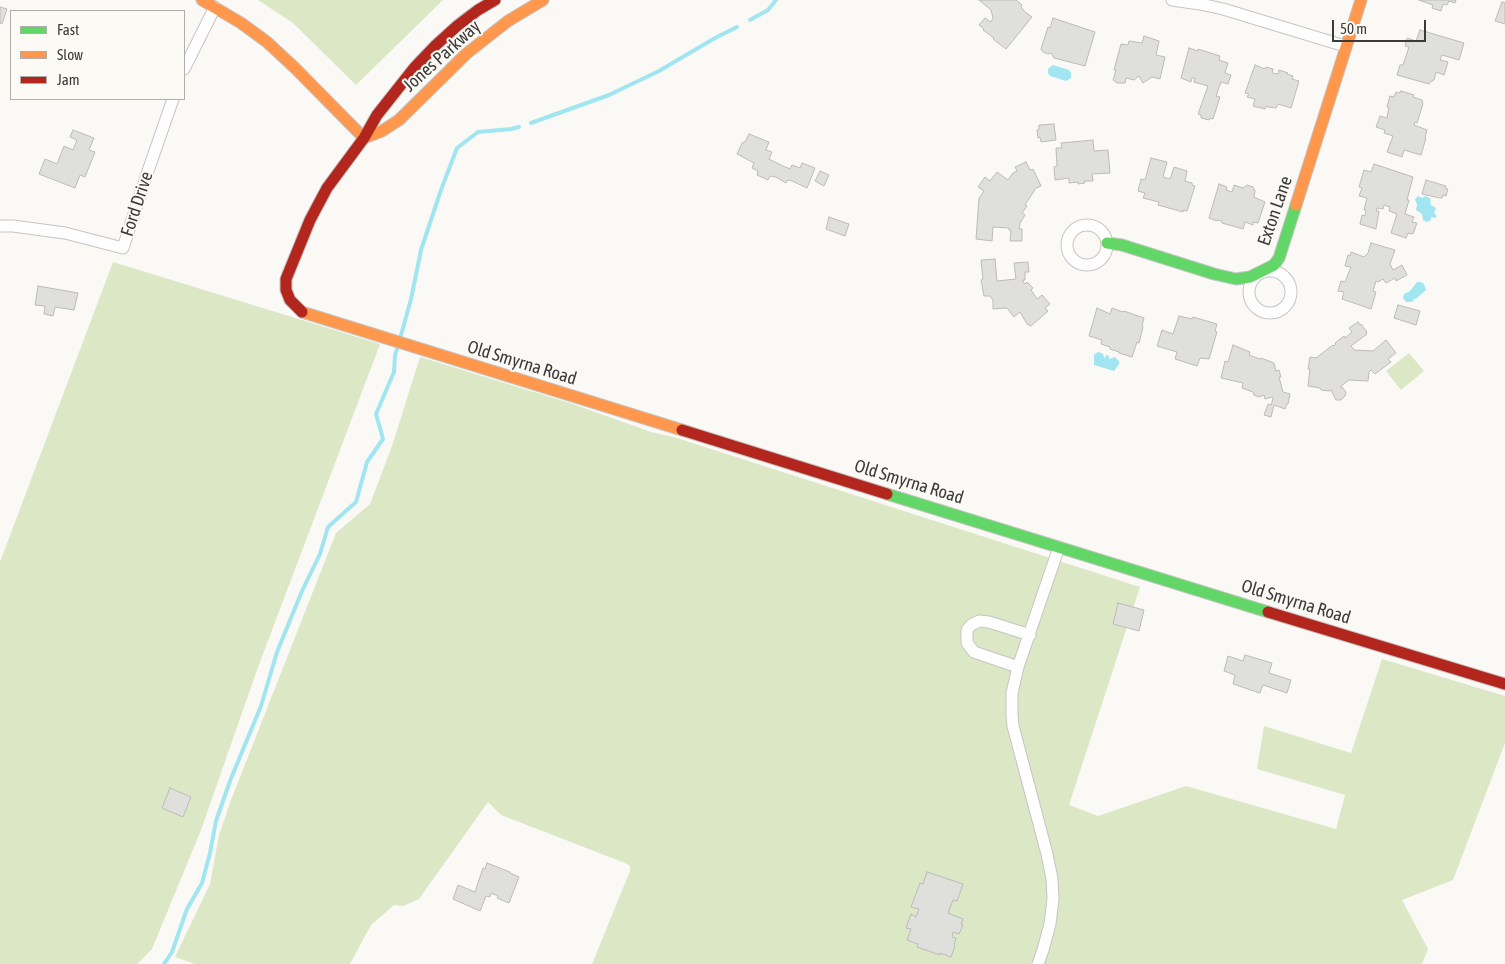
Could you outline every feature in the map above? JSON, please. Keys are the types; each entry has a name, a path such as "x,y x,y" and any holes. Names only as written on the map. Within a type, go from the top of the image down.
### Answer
{"street":[{"path":"202,0 241,23 267,42 364,138"},
{"name":"Jones Parkway","path":"303,312 290,300 286,290 286,278 302,238 327,188 364,138 377,115 415,67 457,26 495,0"},
{"name":"Jones Parkway","path":"364,138 382,131 400,120 466,54 508,21 543,0"},
{"path":"1172,0 1223,9 1345,46"},
{"name":"Exton Lane","path":"1107,243 1122,245 1229,278 1243,278 1260,273 1274,265 1279,258 1306,177 1360,0"},
{"path":"185,67 214,7"},
{"name":"Ford Drive","path":"0,226 65,232 123,248 173,100"},
{"name":"Old Smyrna Road","path":"303,312 1126,569 1505,684"},
{"path":"1038,964 1050,924 1053,900 1052,879 1013,726 1012,693 1018,667 1059,547"},
{"path":"1018,667 974,652 967,643 967,630 973,623 984,621 1030,635"}],"green space":[{"path":"258,0 443,0 356,85 293,23"},
{"path":"113,262 380,344 257,670 201,830 152,949 137,964 0,964 0,562"},
{"path":"1409,353 1424,371 1401,390 1386,371"},
{"path":"420,357 570,403 651,432 677,438 1140,587 1069,805 1098,816 1186,786 1336,829 1345,795 1257,769 1264,726 1351,753 1382,659 1505,696 1505,743 1453,880 1402,900 1428,949 1422,964 592,964 630,871 630,866 501,815 488,802 419,899 403,906 394,905 371,925 350,964 195,964 175,957 210,884 219,835 231,800 336,533 370,504 392,446"}],"water":[{"path":"1053,65 1069,70 1071,78 1066,81 1050,76 1048,69"},
{"path":"1418,196 1430,198 1431,205 1436,208 1434,213 1436,218 1431,217 1431,220 1427,222 1423,220 1422,214 1416,210 1415,199"},
{"path":"1417,282 1424,284 1426,290 1412,302 1406,302 1403,298 1404,294 1410,291"},
{"path":"1099,352 1105,358 1106,355 1109,356 1109,359 1115,357 1119,361 1114,371 1094,365 1094,355"}],"building":[{"path":"979,0 1016,0 1022,5 1021,7 1025,12 1032,17 1006,49 979,25 985,18 991,22 993,18 991,10"},
{"path":"1419,0 1456,0 1455,3 1449,1 1447,5 1443,4 1441,11 1432,8 1433,5"},
{"path":"1502,2 1505,3 1505,24 1495,21"},
{"path":"0,7 7,9 2,24 0,23"},
{"path":"1053,18 1095,32 1085,66 1054,58 1051,53 1043,52 1041,49"},
{"path":"1420,30 1464,43 1459,60 1442,55 1440,60 1448,62 1444,75 1436,72 1434,80 1429,84 1397,75 1400,65 1403,65 1409,47 1405,46 1407,38 1416,41"},
{"path":"1144,36 1159,41 1156,55 1165,57 1160,79 1152,77 1143,83 1139,76 1134,80 1126,78 1125,83 1117,83 1113,80 1116,70 1114,70 1121,44 1128,45 1129,41 1142,43"},
{"path":"1189,48 1220,56 1219,60 1228,63 1225,73 1231,75 1228,84 1221,82 1216,96 1220,97 1213,119 1201,118 1201,115 1198,114 1208,86 1194,82 1195,78 1192,78 1191,82 1181,78"},
{"path":"1255,65 1265,69 1266,67 1273,69 1272,73 1278,74 1279,70 1288,73 1293,76 1292,79 1299,81 1291,108 1278,104 1276,108 1266,106 1265,109 1253,106 1255,99 1247,97 1249,94 1245,93"},
{"path":"1401,91 1422,100 1423,104 1417,123 1415,122 1414,125 1427,130 1421,155 1404,150 1402,157 1387,152 1393,136 1384,133 1385,130 1376,127 1380,116 1387,118 1390,96 1394,97 1396,92 1400,93"},
{"path":"1054,124 1056,140 1041,142 1040,137 1038,138 1037,130 1039,125"},
{"path":"73,130 94,138 89,150 95,152 85,177 80,175 75,188 39,174 45,159 57,164 64,146 73,150 77,140 70,137"},
{"path":"749,134 769,142 766,150 772,152 769,159 790,169 792,165 800,168 802,163 815,168 807,188 792,181 788,180 786,183 770,176 768,180 757,175 758,171 752,168 754,163 737,154"},
{"path":"1093,140 1094,151 1108,150 1110,173 1092,174 1093,181 1084,181 1085,183 1078,184 1078,182 1069,183 1069,178 1055,180 1054,167 1057,166 1056,148 1062,148 1061,143"},
{"path":"1151,158 1167,162 1163,177 1170,179 1174,167 1187,171 1185,181 1195,186 1187,211 1183,210 1183,212 1158,205 1159,202 1143,198 1145,193 1138,191 1141,179 1145,180"},
{"path":"1026,162 1030,170 1033,169 1041,186 1036,188 1022,213 1025,215 1019,229 1022,229 1022,241 1010,241 1011,230 1009,228 993,227 992,241 976,239 979,198 984,191 978,187 985,177 990,181 997,172 1008,180 1017,171 1015,167"},
{"path":"1374,164 1413,177 1405,214 1414,217 1412,222 1417,223 1413,234 1408,233 1406,238 1391,233 1397,214 1389,211 1390,207 1384,205 1383,209 1377,208 1376,211 1379,211 1376,229 1360,224 1362,215 1365,216 1366,210 1364,210 1367,198 1359,196 1362,188 1359,187 1364,170 1371,172"},
{"path":"820,171 829,175 824,186 815,181"},
{"path":"1426,180 1446,186 1445,188 1448,189 1446,196 1443,195 1440,198 1422,194"},
{"path":"1219,184 1227,187 1226,190 1232,192 1234,185 1243,188 1247,185 1253,187 1255,191 1254,197 1265,202 1258,223 1253,222 1253,225 1245,222 1243,229 1209,218"},
{"path":"829,217 849,224 845,236 826,229"},
{"path":"1371,243 1395,250 1390,264 1393,270 1402,265 1407,275 1396,281 1395,278 1386,283 1383,279 1378,282 1376,281 1373,291 1376,292 1371,309 1342,299 1344,292 1338,291 1341,281 1345,282 1351,267 1345,266 1348,255 1350,256 1351,252 1364,257 1368,253"},
{"path":"995,259 997,281 1016,279 1014,263 1028,262 1029,272 1025,272 1025,280 1023,282 1025,284 1027,282 1033,288 1031,290 1037,299 1042,295 1050,304 1045,308 1048,311 1031,326 1027,324 1020,312 1014,317 1007,308 993,309 993,300 990,296 984,296 981,280 983,279 981,260"},
{"path":"38,286 78,293 74,310 55,307 53,316 44,314 45,306 35,305"},
{"path":"1398,305 1420,311 1416,325 1394,318"},
{"path":"1097,308 1110,314 1112,308 1144,318 1139,343 1137,342 1132,357 1110,349 1110,347 1101,344 1102,340 1089,336"},
{"path":"1179,316 1192,319 1193,317 1217,324 1215,331 1217,332 1209,359 1200,358 1197,366 1175,359 1177,352 1157,346 1162,330 1173,334"},
{"path":"1358,322 1367,334 1351,346 1354,350 1373,351 1386,340 1396,353 1388,359 1391,362 1375,374 1371,370 1368,381 1349,380 1340,387 1346,392 1341,400 1336,400 1331,390 1321,390 1320,388 1308,386 1310,357 1316,358 1334,346 1344,336 1345,338 1352,332 1349,328"},
{"path":"1233,345 1250,352 1249,355 1274,363 1276,371 1279,370 1283,392 1290,394 1285,409 1274,405 1271,417 1264,415 1268,404 1271,405 1272,397 1265,399 1264,395 1259,397 1254,395 1253,392 1242,388 1243,383 1221,378 1225,361 1228,362"},
{"path":"1118,603 1144,610 1139,631 1113,624"},
{"path":"1245,655 1272,663 1269,673 1291,680 1287,693 1263,685 1260,693 1233,684 1235,675 1224,671 1228,656 1243,661"},
{"path":"170,788 191,797 183,817 162,808"},
{"path":"487,863 519,877 509,903 491,893 490,897 486,896 480,911 453,899 458,885 475,892 483,868 485,869"},
{"path":"927,872 963,884 957,901 953,900 948,913 963,919 961,924 963,925 959,934 953,932 952,937 956,938 951,957 917,947 918,944 907,940 911,929 906,928 911,914 916,917 919,909 911,907 920,883 923,884"}],"waterway":[{"path":"750,20 768,10 776,0"},
{"path":"531,123 609,95 659,71 737,27"},
{"path":"400,339 411,299 421,250 457,148 478,132 519,127"},
{"path":"164,964 172,952 187,909 202,883 216,821 230,781 261,706 277,652 302,591 320,554 328,527 356,502 367,462 383,439 376,414 394,372 395,355 398,346"}],"traffic: fast":[{"path":"1107,243 1122,245 1214,274 1236,279 1250,277 1274,265 1279,258 1296,205"},
{"path":"887,494 1268,612"}],"traffic: slow":[{"path":"202,0 241,23 267,42 364,138"},
{"path":"364,138 382,131 399,120 466,54 508,21 543,0"},
{"path":"1296,205 1361,0"},
{"path":"302,312 682,430"}],"traffic: jam":[{"path":"302,312 290,300 286,290 286,279 310,220 327,188 364,138 377,115 415,67 457,26 495,0"},
{"path":"682,430 887,494"},
{"path":"1268,612 1505,684"}]}
